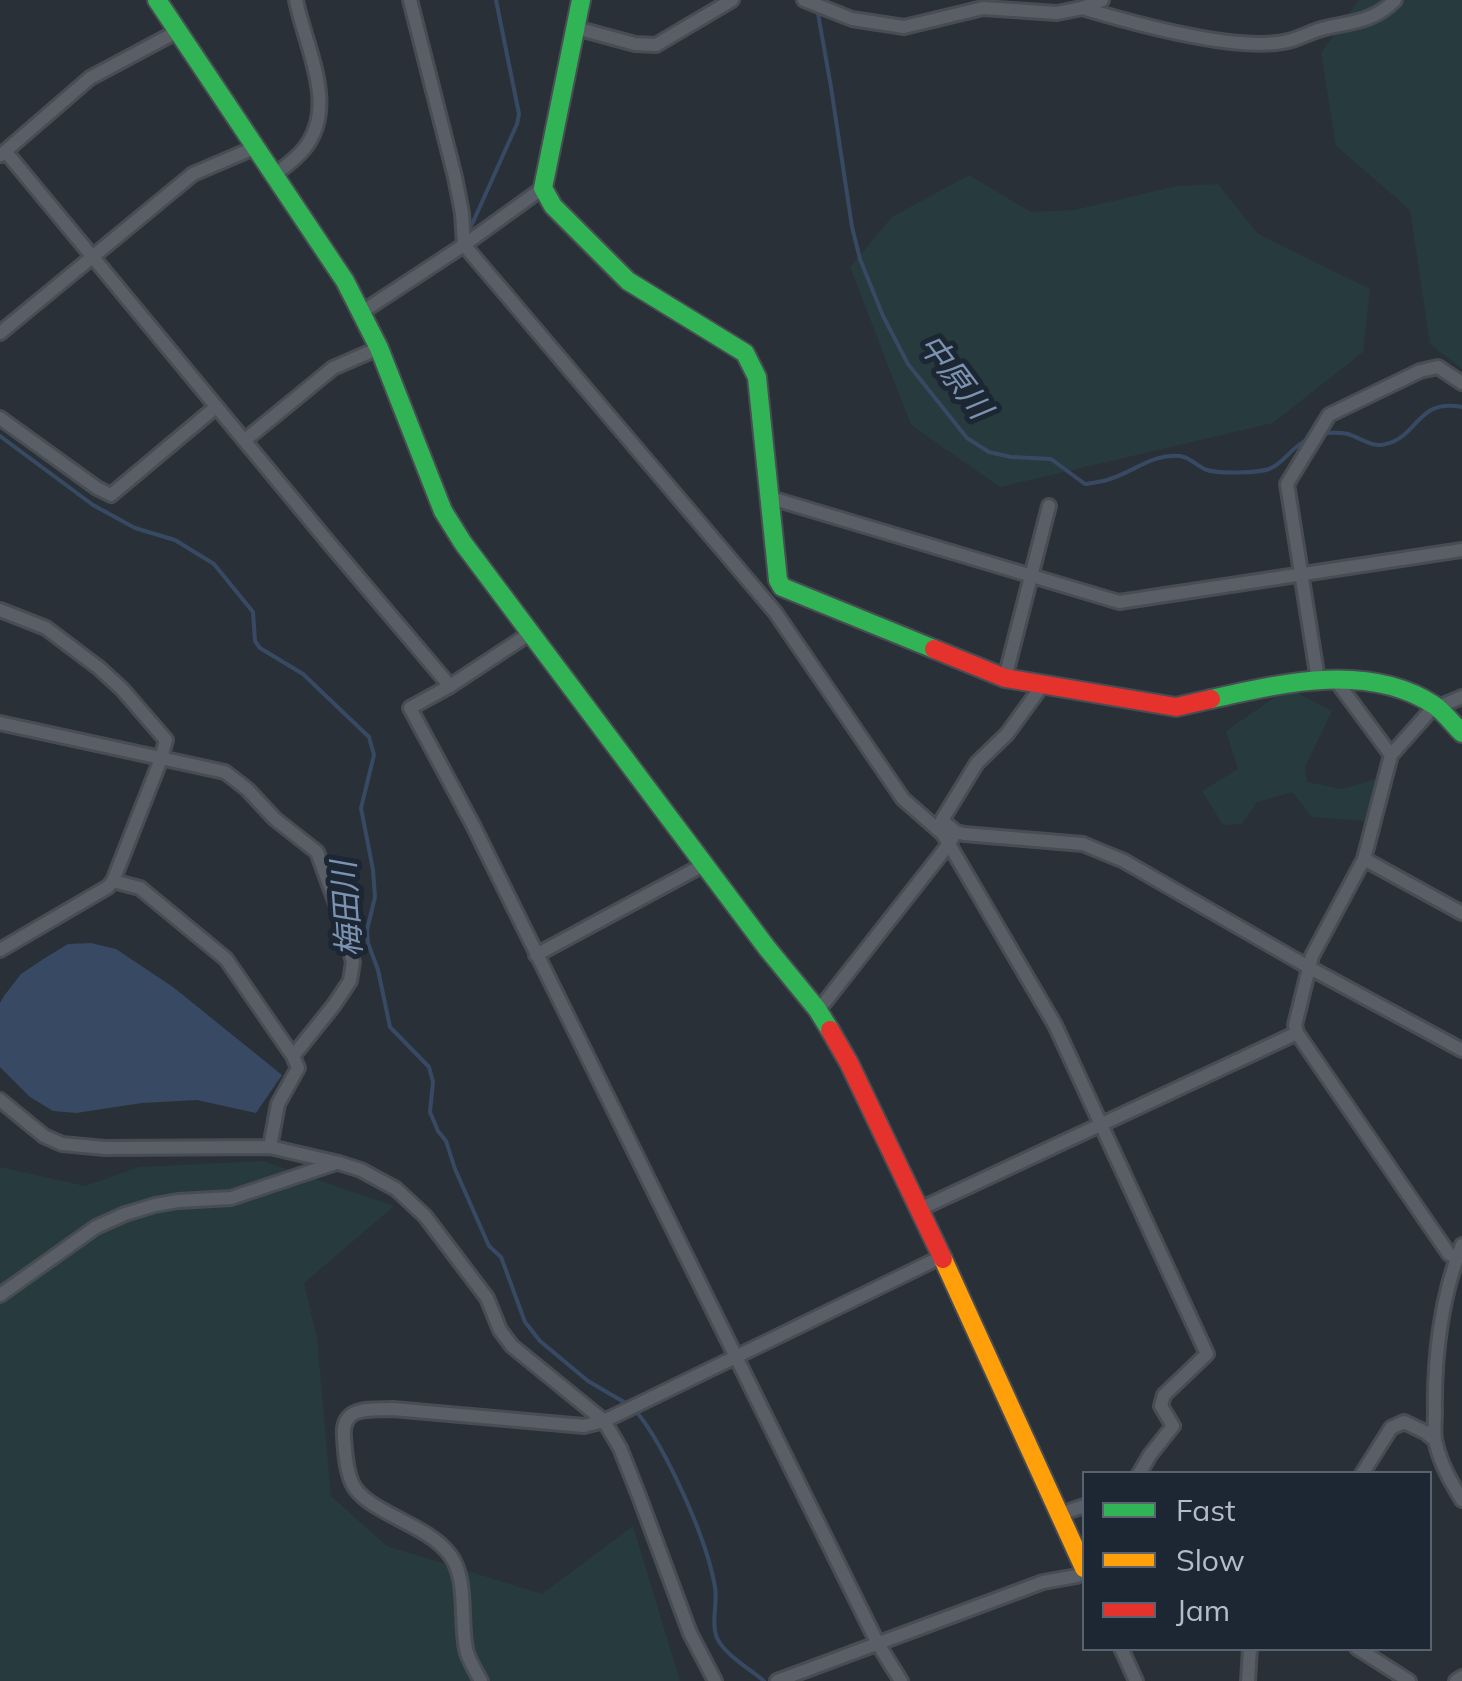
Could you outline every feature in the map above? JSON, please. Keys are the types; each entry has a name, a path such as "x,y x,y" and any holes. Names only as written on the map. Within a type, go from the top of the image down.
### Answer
{"street":[{"path":"156,0 345,281 379,348 443,511 463,543 817,1010 848,1063 920,1208 1082,1564"},
{"path":"274,175 303,151 318,118 320,94 296,0"},
{"path":"410,0 455,177 464,245 776,612 903,800 953,838"},
{"path":"362,312 543,188 581,0"},
{"path":"576,28 635,44 656,45 732,0"},
{"path":"812,4 852,19 904,27 982,8 1057,13 1102,0"},
{"path":"1082,8 1120,20 1248,44 1286,42 1324,28 1343,26 1383,12 1395,0"},
{"path":"178,30 90,78 3,154 450,686"},
{"path":"0,334 192,174 254,148"},
{"path":"543,188 554,206 628,281 744,353 757,376 778,580 790,591 1005,678 1176,707 1272,685 1370,682 1408,690 1437,707 1462,733"},
{"path":"246,440 333,368 379,348"},
{"path":"1391,756 1327,682 1287,484 1329,415 1420,371 1438,367 1462,383"},
{"path":"0,418 111,495 216,407"},
{"path":"771,498 1119,602 1462,550"},
{"path":"1005,678 1050,506"},
{"path":"776,612 790,591"},
{"path":"0,610 46,628 99,668 166,740 113,881 0,950"},
{"path":"532,632 410,708 473,825 878,1644 901,1681"},
{"path":"1044,683 1007,734 977,763 942,820 1055,1025 1208,1354 1164,1395 1161,1406 1173,1426 1142,1471"},
{"path":"1462,697 1437,707 1391,756 1364,859 1312,956 1295,1025 1448,1254 1459,1252 1442,1322 1434,1393 1435,1440 1446,1472 1462,1500"},
{"path":"0,722 224,772 316,852 337,906 352,962 350,980 293,1056"},
{"path":"817,1010 953,838 964,834 1083,844 1124,862 1462,1050"},
{"path":"1364,859 1462,912"},
{"path":"536,954 705,864"},
{"path":"113,881 140,888 226,959 293,1056 298,1068 278,1104 270,1147"},
{"path":"920,1208 1297,1032"},
{"path":"0,1100 44,1136 62,1144 105,1148 270,1147 339,1162 382,1180 412,1204 487,1298 500,1330 512,1346 604,1421 640,1496 690,1633 715,1681"},
{"path":"0,1295 96,1227 124,1214 178,1200 231,1198 339,1162"},
{"path":"480,1681 467,1652 462,1596 451,1556 416,1526 362,1497 352,1483 346,1460 345,1419 364,1410 394,1410 584,1426 604,1421 941,1257"},
{"path":"1364,1471 1391,1428 1404,1422 1435,1440"},
{"path":"1060,1514 1082,1507"},
{"path":"778,1681 1044,1582 1077,1576 1082,1571"},
{"path":"1122,1651 1136,1681"},
{"path":"1248,1681 1250,1651"},
{"path":"1362,1651 1408,1681"}],"green space":[{"path":"1359,0 1462,0 1462,369 1430,344 1410,210 1336,146 1321,53"},
{"path":"969,175 1031,212 1074,210 1177,186 1218,184 1258,234 1370,289 1363,352 1273,423 1000,487 911,425 850,267 892,217"},
{"path":"1288,688 1332,711 1305,767 1307,782 1342,789 1376,779 1366,821 1311,817 1293,792 1257,802 1242,824 1223,825 1202,791 1238,769 1226,731"},
{"path":"263,1161 394,1206 304,1283 317,1338 331,1496 387,1546 542,1594 633,1526 680,1681 0,1681 0,1167 85,1186 139,1167"}],"water":[{"path":"91,943 116,949 173,987 282,1075 256,1113 197,1100 76,1113 53,1111 30,1097 0,1067 0,1003 4,996 21,974 45,958 68,944"}],"waterway":[{"path":"469,231 519,114 496,0"},
{"name":"中原川","path":"817,8 860,259 908,364 967,438 989,452 1051,459 1085,484 1107,480 1170,456 1184,457 1213,471 1264,470 1310,439"},
{"name":"中原川","path":"1323,433 1345,433 1381,445 1397,440 1436,408 1462,407"},
{"name":"梅田川","path":"0,436 93,505 135,528 175,540 214,564 253,612 255,641 260,648 303,674 369,737 374,755 361,808 375,897 367,930 390,1027 429,1067 433,1082 430,1112 489,1246 501,1257 525,1322 540,1341 588,1381 629,1405"},
{"name":"梅田川","path":"636,1411 672,1470 704,1544 715,1587 718,1640 764,1681"}],"traffic: fast":[{"path":"157,0 345,281 379,348 443,511 463,543 830,1030"},
{"path":"581,0 543,188 553,206 628,281 745,353 757,377 778,580 782,587 934,649"},
{"path":"1211,699 1295,683 1353,680 1408,692 1434,705 1462,733"}],"traffic: slow":[{"path":"943,1259 1082,1564"}],"traffic: jam":[{"path":"934,649 1005,678 1176,707 1211,699"},
{"path":"830,1030 943,1259"}]}
